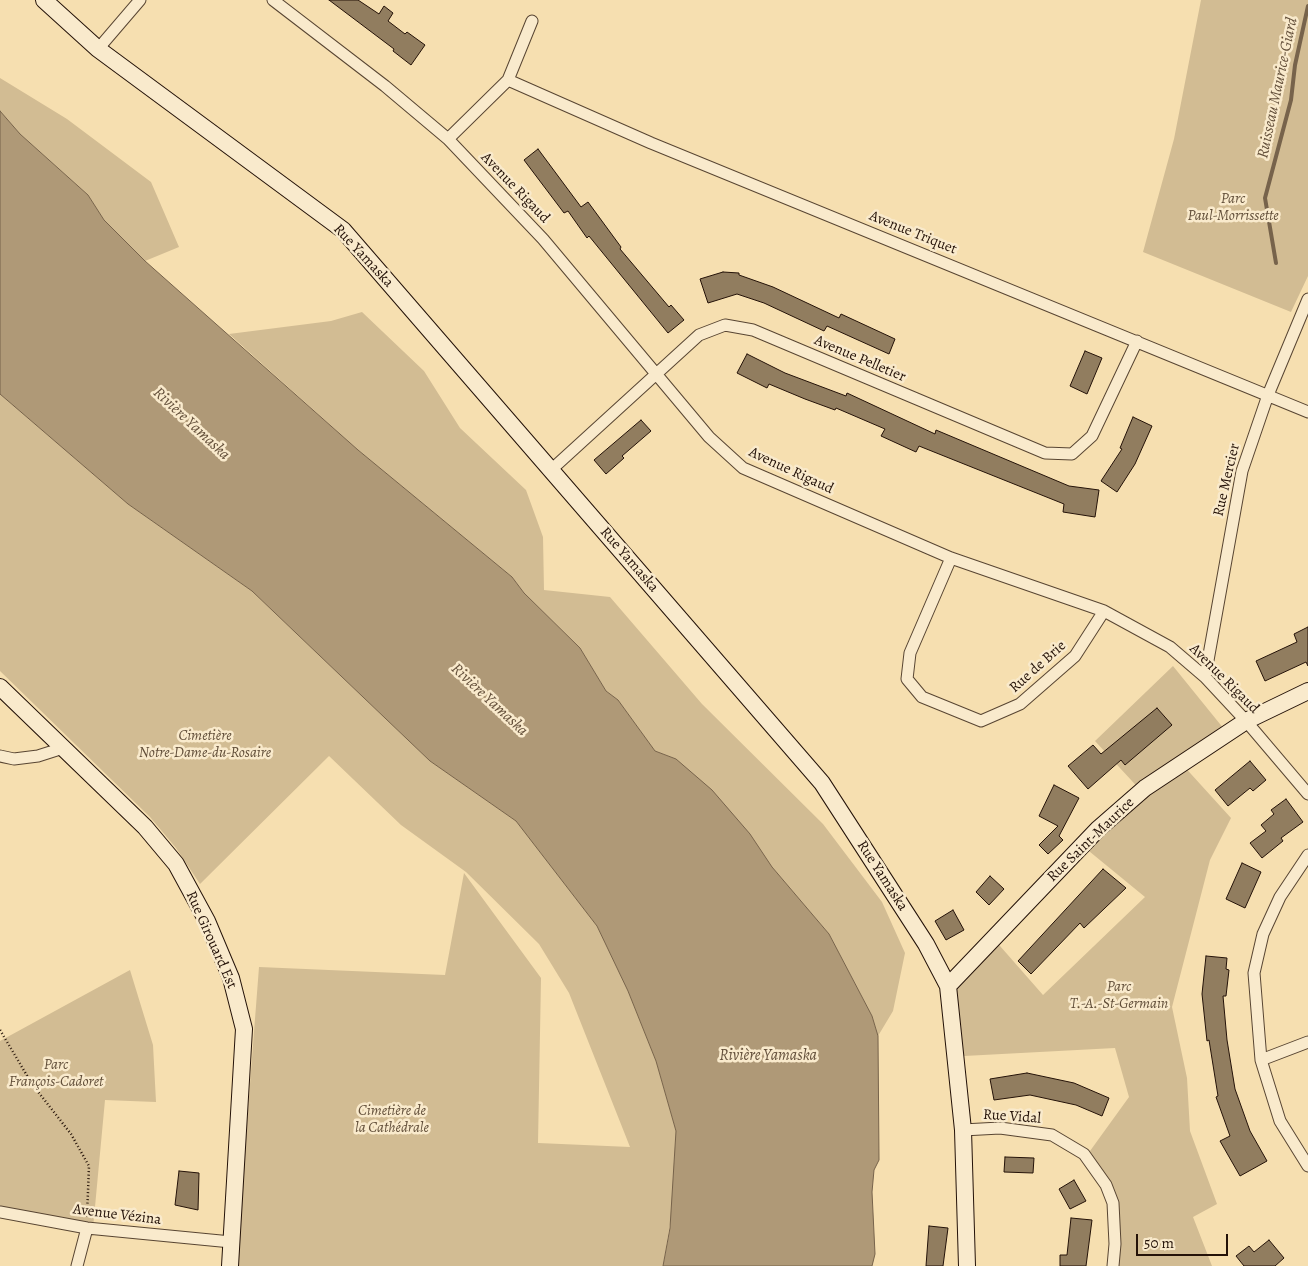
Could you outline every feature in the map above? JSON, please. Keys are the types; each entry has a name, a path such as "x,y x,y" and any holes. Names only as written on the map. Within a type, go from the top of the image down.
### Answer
{"street":[{"name":"Rue Yamaska","path":"44,0 98,49 343,230 822,783 926,944 948,986 963,1130 967,1266"},
{"path":"98,49 140,0"},
{"name":"Avenue Rigaud","path":"272,0 385,86 448,139 543,239 709,437 743,468 951,558 1104,611 1170,647 1205,677 1246,721 1308,794"},
{"path":"448,139 508,80 532,21"},
{"name":"Avenue Triquet","path":"508,80 651,143 1308,412"},
{"name":"Rue Mercier","path":"1205,677 1242,471 1268,395 1308,299"},
{"name":"Avenue Pelletier","path":"551,470 656,372 699,335 725,325 753,330 1045,453 1072,454 1092,436 1137,341"},
{"name":"Rue de Brie","path":"951,558 910,653 906,679 922,697 981,721 1020,704 1075,656 1104,611"},
{"name":"Rue Girouard Est","path":"0,687 145,827 176,864 207,921 231,978 244,1029 230,1266"},
{"name":"Rue Saint-Maurice","path":"948,986 1098,829 1145,788 1246,721 1308,692"},
{"path":"0,756 14,760 38,756 63,748"},
{"path":"1308,855 1280,897 1263,934 1254,973 1261,1060 1280,1120 1308,1166"},
{"path":"1261,1060 1308,1042"},
{"name":"Rue Vidal","path":"963,1130 1000,1128 1052,1135 1084,1154 1106,1185 1113,1202 1115,1244 1113,1266"},
{"name":"Avenue Vézina","path":"0,1212 87,1228 231,1242"},
{"path":"77,1266 87,1228"}],"path":[{"path":"0,1030 32,1084 71,1134 89,1166 87,1228"}],"green space":[{"name":"Parc Paul-Morrissette","path":"1201,0 1308,0 1308,276 1291,312 1143,252 1174,139"},
{"path":"0,78 67,119 151,182 179,247 145,261 104,220 88,195 20,134 0,111"},
{"path":"362,312 424,371 460,428 526,490 543,537 544,590 610,597 702,704 823,824 882,902 905,953 893,1011 878,1036 872,1016 829,934 772,867 750,834 676,759 655,751 618,700 606,691 580,648 524,593 512,577 358,450 229,334 331,321"},
{"path":"0,394 128,504 252,591 430,761 516,821 597,926 628,991 656,1061 676,1131 673,1206 663,1266 236,1266 259,967 445,975 464,873 541,978 538,1143 630,1147 569,993 539,944 466,872 401,825 329,756 200,884 176,848 150,817 0,671"},
{"name":"Parc T.-A.-St-Germain","path":"1173,666 1224,729 1181,763 1231,818 1210,860 1172,1007 1187,1078 1190,1131 1217,1204 1193,1217 1212,1266 1115,1266 1119,1219 1090,1151 1129,1097 1115,1048 964,1056 948,986 993,938 1043,995 1145,897 1084,847 1144,794 1095,741"},
{"name":"Parc François-Cadoret","path":"130,970 153,1045 156,1102 105,1100 93,1228 0,1212 0,1041"}],"water":[{"name":"Rivière Yamaska","path":"0,111 20,134 88,195 104,220 145,261 358,450 512,577 524,593 580,648 606,691 618,700 655,751 676,759 712,790 750,834 772,867 829,934 872,1016 878,1036 879,1160 874,1170 872,1192 875,1254 872,1266 663,1266 670,1228 676,1131 656,1061 628,991 597,926 516,821 430,761 252,591 128,504 0,394"}],"building":[{"path":"329,0 358,0 379,14 384,6 393,13 388,21 405,34 407,32 425,45 411,65 393,51 394,49"},
{"path":"538,149 581,207 588,202 621,247 620,249 669,307 671,305 684,320 668,333 589,236 587,238 568,211 564,213 524,160"},
{"path":"723,272 739,273 739,275 773,287 839,318 841,314 895,339 889,354 827,326 824,331 764,303 737,294 708,303 700,279"},
{"path":"1085,351 1102,358 1087,394 1070,386"},
{"path":"747,354 785,373 846,396 847,393 935,434 936,430 1069,486 1099,490 1095,517 1063,512 1064,504 919,446 916,452 881,436 885,429 836,408 835,410 769,384 767,388 737,373"},
{"path":"1133,417 1152,426 1135,464 1117,492 1101,481 1122,449 1120,448"},
{"path":"641,420 651,431 622,456 624,458 606,474 594,460"},
{"path":"1308,627 1308,666 1306,662 1265,681 1256,661 1297,642 1294,634"},
{"path":"1157,708 1172,725 1125,765 1121,760 1088,789 1068,766 1093,745 1101,754"},
{"path":"1250,761 1266,780 1253,791 1250,788 1228,806 1215,790"},
{"path":"1054,785 1079,798 1059,836 1063,840 1048,854 1039,845 1058,826 1039,816"},
{"path":"1286,799 1303,822 1281,838 1283,841 1262,858 1250,843 1266,831 1261,825 1274,814 1271,810"},
{"path":"1242,863 1261,872 1245,908 1226,899"},
{"path":"1103,869 1126,888 1084,928 1080,923 1031,974 1018,961"},
{"path":"990,876 1004,889 989,905 976,892"},
{"path":"953,910 964,930 946,940 935,921"},
{"path":"1206,956 1227,958 1226,969 1229,970 1226,996 1223,996 1227,1040 1235,1089 1250,1131 1267,1161 1240,1176 1220,1141 1230,1136 1216,1097 1218,1096 1209,1040 1207,1041 1202,994"},
{"path":"1027,1073 1074,1083 1109,1098 1102,1116 1076,1105 1030,1095 994,1100 990,1079"},
{"path":"1005,1157 1034,1158 1033,1173 1004,1172"},
{"path":"179,1171 199,1173 198,1210 175,1205"},
{"path":"1074,1180 1086,1201 1070,1209 1059,1189"},
{"path":"1071,1218 1092,1220 1086,1266 1060,1266 1060,1255 1067,1255"},
{"path":"929,1226 948,1228 943,1266 926,1266"},
{"path":"1269,1240 1284,1258 1275,1266 1244,1266 1236,1256 1249,1246 1254,1252"}],"waterway":[{"name":"Ruisseau Maurice-Giard","path":"1276,263 1265,198 1291,100 1295,65 1308,6"}],"park label":[{"name":"Cimetière Notre-Dame-du-Rosaire","path":"205,744"},
{"name":"Cimetière de la Cathédrale","path":"392,1120"}]}
